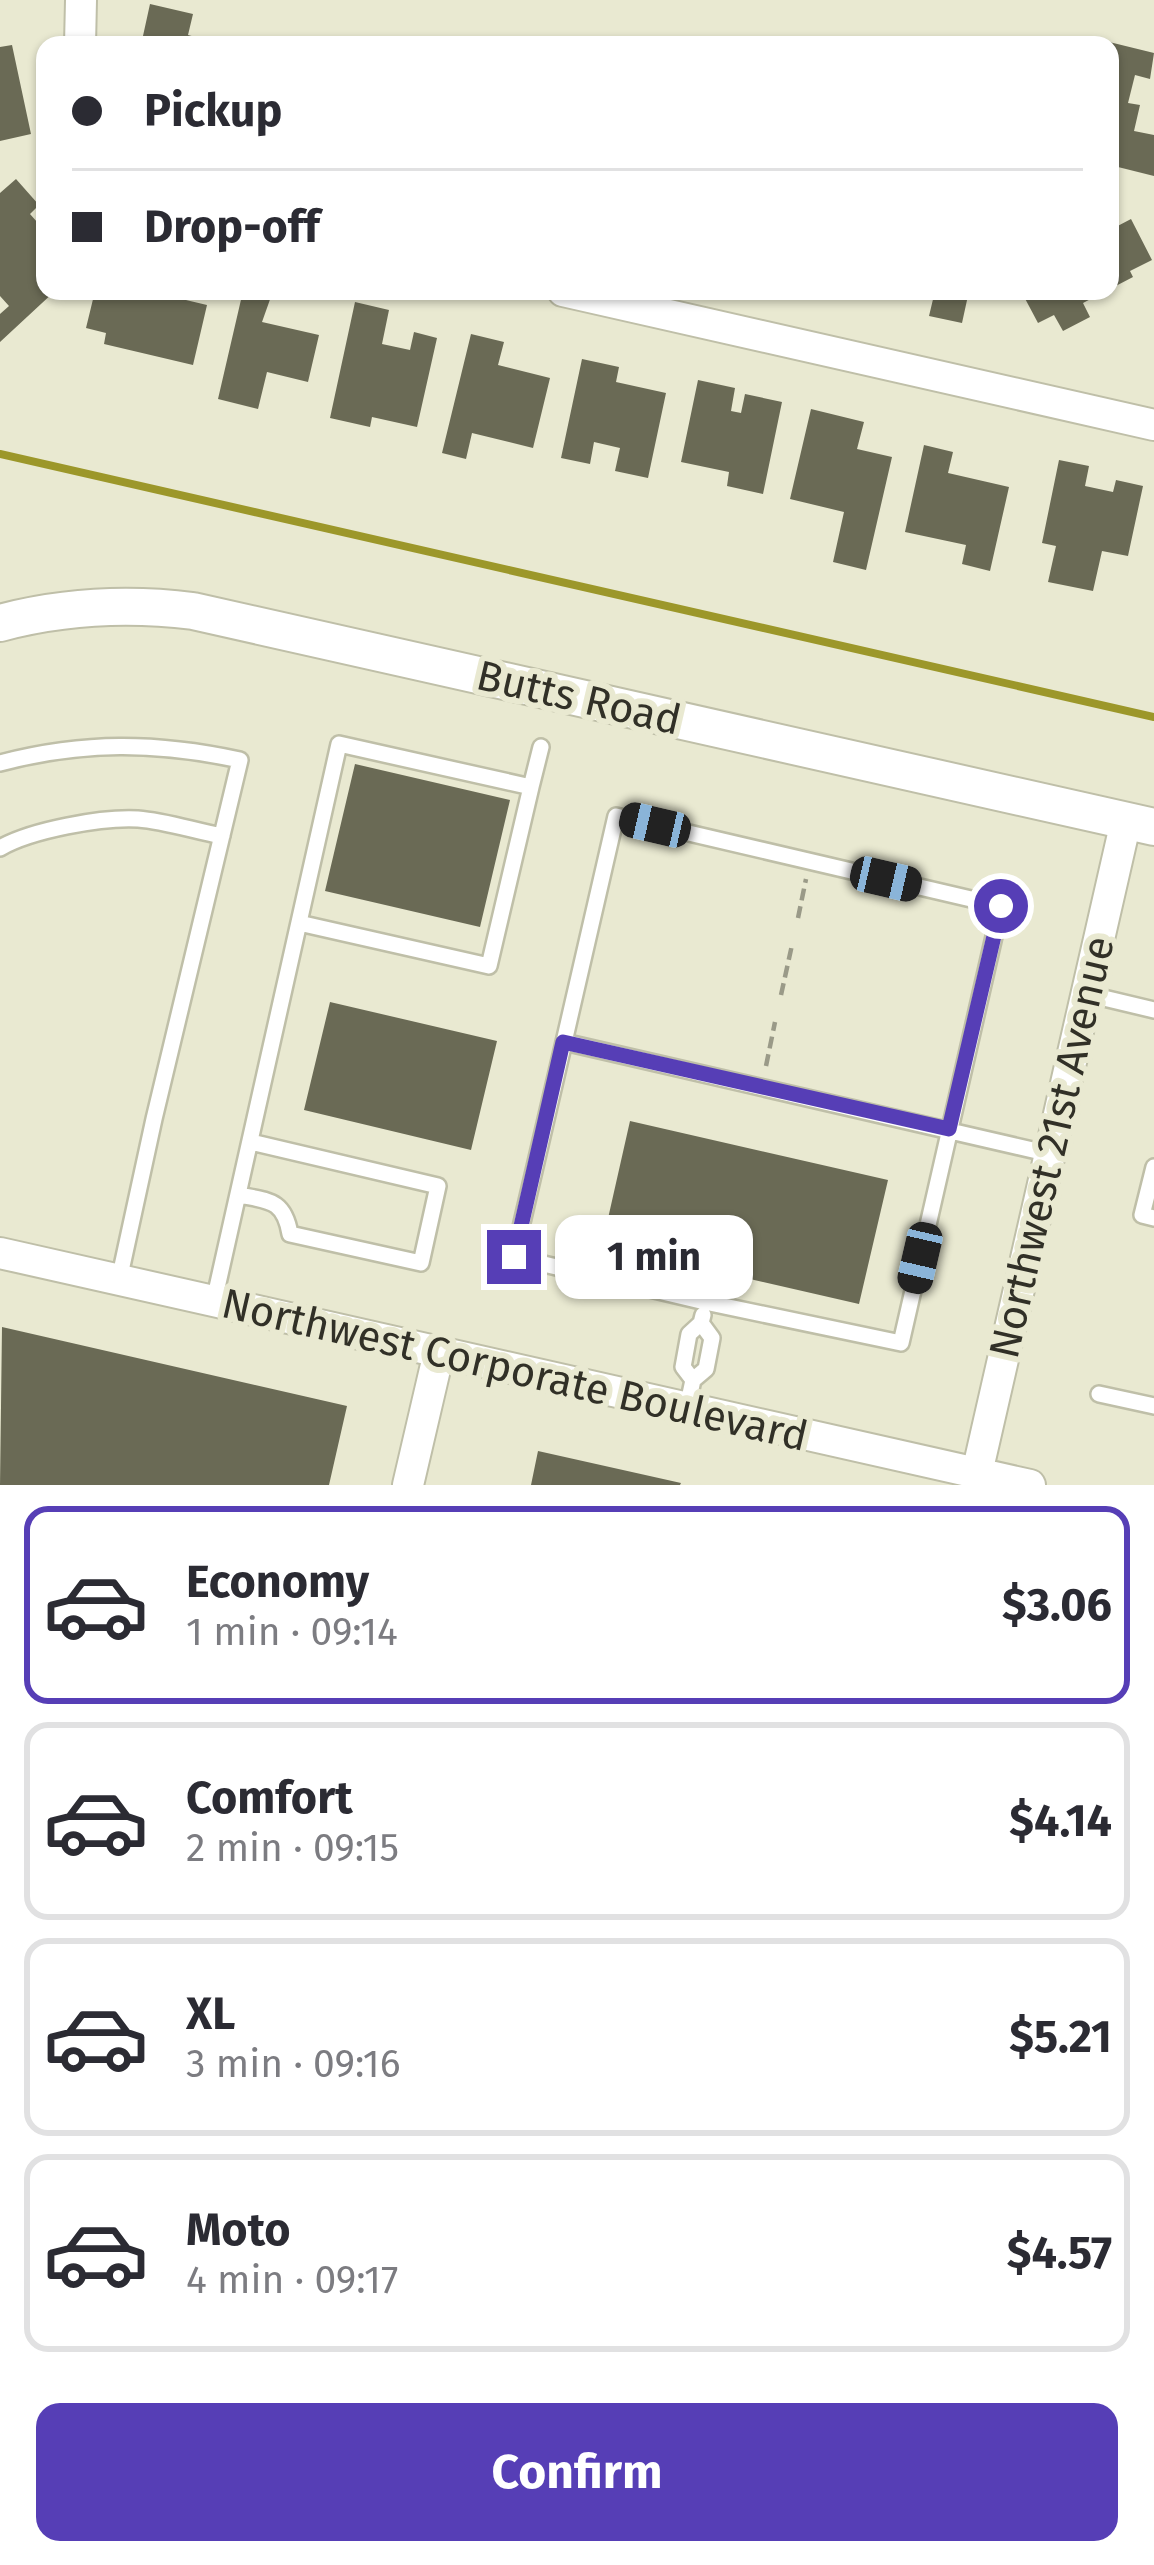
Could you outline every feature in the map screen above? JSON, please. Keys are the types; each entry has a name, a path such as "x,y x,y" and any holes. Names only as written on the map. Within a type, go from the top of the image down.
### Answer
{"street":[{"path":"80,36 81,0"},
{"path":"603,300 1154,425"},
{"name":"Butts Road","path":"0,623 106,606 194,611 1140,824"},
{"name":"Northwest 21st Avenue","path":"977,1473 1087,994 1140,824"},
{"name":"Northwest Corporate Boulevard","path":"0,1253 439,1352 690,1394 1030,1485"},
{"path":"408,1485 439,1352"}],"lane":[{"path":"214,1301 339,744 531,787"},
{"path":"0,763 86,746 136,745 240,760 119,1280"},
{"path":"299,923 490,966 541,748"},
{"path":"616,816 1001,906 901,1343 514,1257 563,1042 616,816"},
{"path":"0,848 69,826 137,819 222,836"},
{"path":"1087,994 1154,1010"},
{"path":"563,1042 1050,1154"},
{"path":"238,1195 281,1208 290,1234 421,1263 438,1186 251,1142"},
{"path":"1154,1167 1142,1215 1154,1218"},
{"path":"690,1394 706,1370 712,1339 701,1323 705,1302"},
{"path":"1099,1394 1154,1406"}],"path":[{"path":"798,918 807,874"},
{"path":"781,995 792,945"},
{"path":"766,1066 776,1022"}],"building":[{"path":"150,4 193,14 188,35 192,36 143,36"},
{"path":"1119,44 1154,53 1150,79 1135,75 1128,103 1140,105 1134,131 1154,135 1154,176 1119,167"},
{"path":"12,45 31,134 0,141 0,47"},
{"path":"16,179 36,202 30,214 36,221 36,300 45,300 0,342 0,314 9,306 0,296 0,193"},
{"path":"1131,219 1152,260 1130,271 1133,277 1119,284 1119,225"},
{"path":"93,300 186,300 207,305 193,365 104,344 106,333 86,328"},
{"path":"241,300 270,300 262,322 319,335 308,382 267,372 258,409 218,399"},
{"path":"933,300 967,300 962,323 929,316"},
{"path":"1026,300 1089,300 1083,303 1090,317 1063,331 1054,315 1038,323"},
{"path":"355,302 389,310 382,344 410,350 414,332 437,338 417,427 372,417 370,427 330,418"},
{"path":"471,334 504,342 498,365 550,378 533,448 472,433 466,459 442,453"},
{"path":"582,359 619,367 616,382 666,393 648,478 615,471 620,448 594,442 590,464 561,458"},
{"path":"698,380 735,388 731,411 741,413 745,394 782,402 763,494 727,486 729,472 681,462"},
{"path":"811,409 864,422 857,449 892,457 866,570 833,562 844,512 790,499"},
{"path":"924,445 953,452 948,473 1009,487 990,571 962,564 966,545 905,532"},
{"path":"1059,460 1089,466 1085,486 1113,492 1116,480 1143,486 1128,556 1102,551 1093,591 1048,582 1056,546 1042,543"},
{"path":"355,764 510,800 480,927 325,891"},
{"path":"330,1002 497,1041 471,1150 304,1110"},
{"path":"630,1121 888,1180 859,1304 602,1245"},
{"path":"2,1327 347,1406 329,1485 0,1485"},
{"path":"538,1451 681,1483 531,1485"}],"waterway":[{"path":"0,454 1154,717"}],"route":[{"path":"514,1257 563,1042 949,1129 1001,906"}]}
